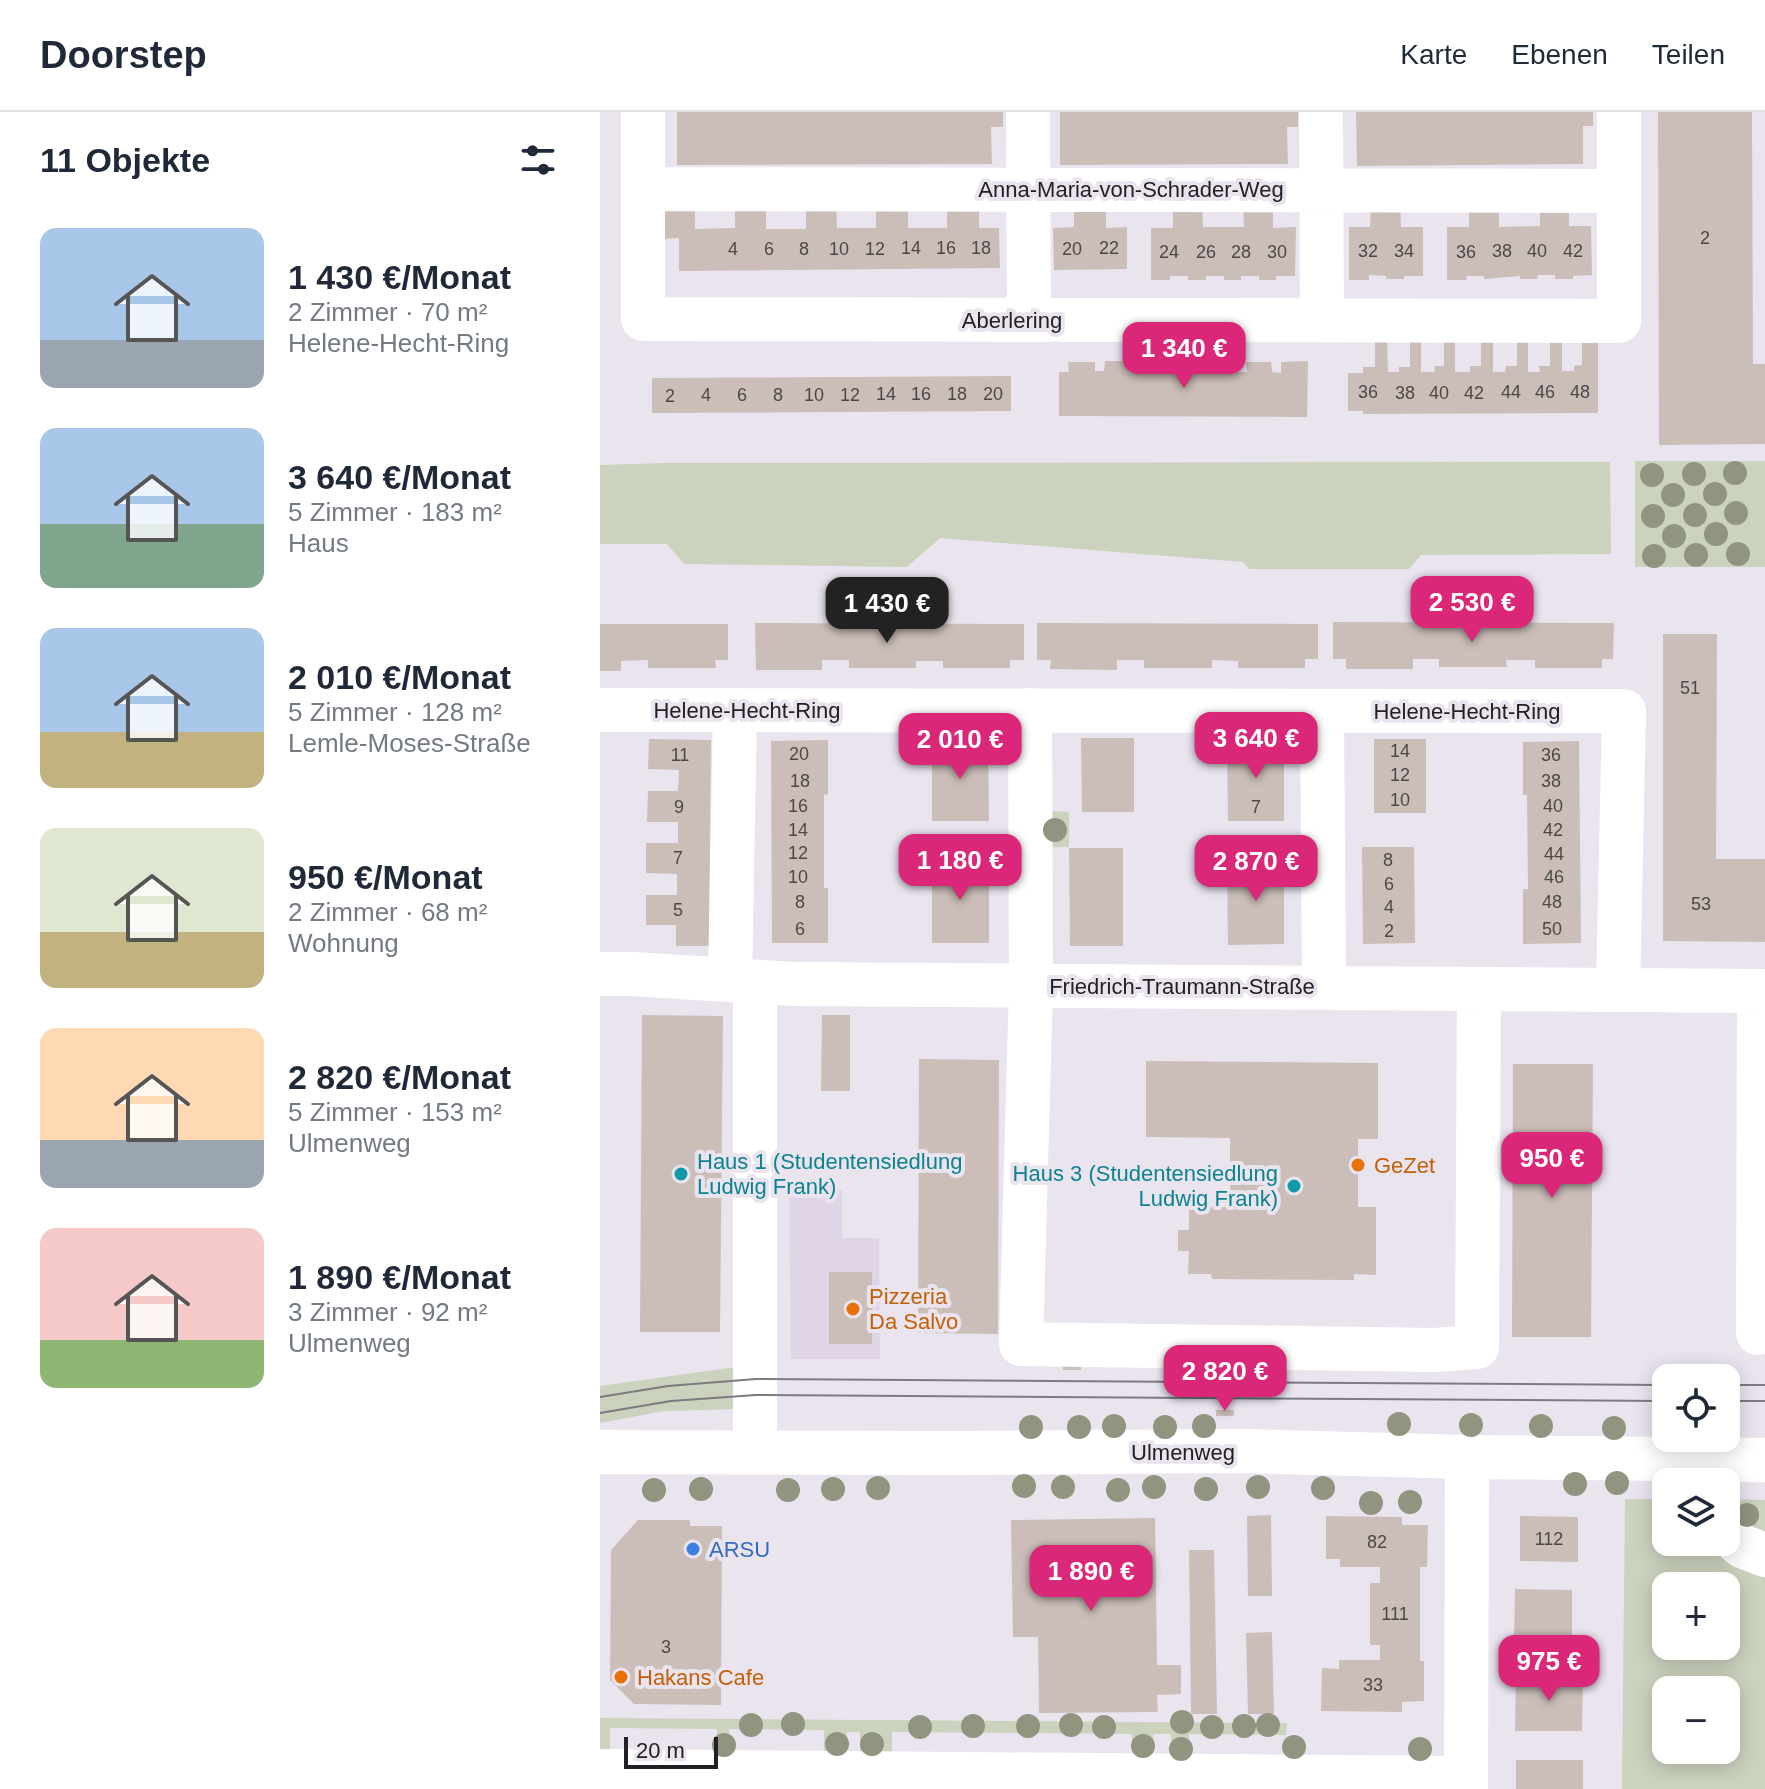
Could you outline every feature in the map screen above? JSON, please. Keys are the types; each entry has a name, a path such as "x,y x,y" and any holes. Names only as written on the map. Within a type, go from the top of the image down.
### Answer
{"street":[{"name":"Aberlering","path":"643,112 643,319 1619,321 1619,112"},
{"path":"1028,112 1029,320"},
{"path":"1321,112 1322,320"},
{"name":"Anna-Maria-von-Schrader-Weg","path":"643,189 1619,191"},
{"name":"Helene-Hecht-Ring","path":"600,710 1624,711 1618,990"},
{"path":"735,710 755,1452"},
{"path":"1030,710 1031,986 1021,1344 1435,1350 1477,1347 1479,989"},
{"path":"1322,711 1324,987"},
{"name":"Friedrich-Traumann-Straße","path":"600,974 794,984 1762,991"},
{"path":"1758,1333 1762,991"},
{"name":"Ulmenweg","path":"600,1452 1246,1451 1467,1457 1652,1469"},
{"path":"600,1771 853,1781 1466,1783 1467,1457"},
{"name":"Ulmenweg","path":"1685,1468 1765,1460"},
{"path":"1740,1544 1765,1555"}],"shaded area":[{"path":"842,1190 842,1238 879,1238 880,1359 791,1359 789,1191"}],"green space":[{"path":"1635,461 1765,461 1765,567 1635,567"},
{"path":"1610,462 1611,554 1421,555 1409,569 1249,569 1243,562 940,538 907,567 684,564 667,544 600,544 600,465"},
{"path":"1046,811 1069,812 1069,847 1046,847"},
{"path":"743,1366 741,1409 664,1411 600,1423 600,1386"},
{"path":"1625,1499 1652,1499 1652,1556 1740,1556 1740,1499 1765,1500 1765,1789 1622,1789"},
{"path":"600,1718 1287,1723 1286,1735 1189,1734 1189,1757 1171,1757 1171,1734 1153,1734 1153,1756 1133,1757 1132,1734 892,1732 892,1755 860,1754 860,1732 847,1732 846,1754 824,1754 824,1730 729,1729 729,1754 717,1753 717,1729 610,1728 610,1753 600,1753"}],"building":[{"path":"677,112 1003,112 1003,127 991,127 992,164 677,165"},
{"path":"1060,112 1298,112 1298,127 1287,127 1288,164 1060,165"},
{"path":"1356,112 1593,112 1593,126 1583,126 1583,164 1357,166"},
{"path":"1658,112 1752,112 1753,364 1765,364 1765,444 1659,445"},
{"path":"1106,200 1106,228 1127,227 1127,269 1054,270 1053,228 1074,227 1074,201"},
{"path":"1173,200 1202,200 1203,227 1244,227 1243,201 1273,201 1273,228 1296,227 1295,276 1259,280 1259,276 1241,276 1241,280 1224,280 1224,276 1206,276 1206,280 1188,280 1188,276 1170,276 1170,280 1151,280 1151,228 1173,228"},
{"path":"1469,200 1499,200 1499,227 1540,226 1540,200 1569,200 1569,226 1591,226 1592,275 1573,276 1573,279 1555,279 1555,275 1538,275 1537,279 1466,276 1467,280 1447,280 1447,227 1469,227"},
{"path":"836,201 837,228 876,228 876,202 908,201 908,228 947,228 947,201 979,201 979,228 999,228 1000,268 679,271 679,238 664,239 664,202 695,202 695,229 735,228 735,202 766,202 766,229 806,229 806,202"},
{"path":"1371,201 1400,201 1401,227 1423,227 1423,276 1386,279 1386,276 1369,275 1369,280 1349,280 1349,227 1370,227"},
{"path":"1550,339 1562,339 1562,371 1574,371 1574,366 1582,365 1582,339 1598,339 1598,413 1363,414 1363,411 1348,411 1348,373 1363,373 1363,367 1375,367 1375,341 1387,341 1388,372 1399,372 1399,367 1410,367 1410,340 1421,340 1421,372 1435,372 1434,366 1444,366 1444,340 1455,340 1455,372 1470,372 1470,366 1481,366 1481,340 1493,340 1493,372 1505,372 1506,366 1517,366 1517,340 1528,340 1528,372 1540,372 1539,366 1550,366"},
{"path":"1105,361 1130,361 1130,372 1139,372 1139,363 1164,362 1164,373 1175,373 1175,361 1203,361 1202,373 1211,373 1211,362 1237,362 1237,372 1247,372 1246,362 1271,362 1272,372 1281,373 1281,362 1308,361 1307,417 1059,416 1059,372 1069,372 1068,362 1095,362 1095,371 1104,371"},
{"path":"1011,376 1011,411 652,413 652,378"},
{"path":"1333,622 1614,623 1613,659 1602,659 1602,668 1535,668 1535,660 1506,660 1507,667 1439,667 1439,659 1413,659 1413,669 1346,669 1346,659 1333,659"},
{"path":"755,623 1024,624 1024,660 1010,660 1010,668 943,668 943,661 916,661 916,668 849,668 849,660 822,660 822,670 756,670"},
{"path":"1037,623 1318,624 1318,659 1305,659 1305,668 1238,668 1238,661 1212,660 1212,668 1144,668 1144,660 1117,660 1117,670 1050,669 1051,660 1037,660"},
{"path":"600,624 728,624 728,660 715,660 716,668 648,668 648,660 621,661 621,671 600,671"},
{"path":"1663,634 1717,634 1716,859 1765,859 1765,942 1663,941"},
{"path":"1081,738 1134,738 1134,812 1082,812"},
{"path":"649,739 711,740 709,946 676,946 676,925 646,925 646,895 677,895 677,874 646,873 646,843 678,843 678,822 647,822 648,791 678,791 679,770 648,769"},
{"path":"1284,739 1284,821 1228,821 1227,740"},
{"path":"1374,739 1426,739 1426,813 1374,813"},
{"path":"828,740 828,794 824,795 824,888 828,888 828,943 772,943 771,741"},
{"path":"932,740 988,740 989,821 932,821"},
{"path":"1579,741 1581,943 1523,944 1523,889 1528,889 1523,742"},
{"path":"1362,847 1414,847 1415,943 1363,944"},
{"path":"1069,848 1123,848 1123,946 1070,946"},
{"path":"932,861 989,861 989,943 932,943"},
{"path":"1227,862 1284,862 1284,944 1228,945"},
{"name":"Haus 1 (Studentensiedlung Ludwig Frank)","path":"642,1015 723,1016 720,1332 640,1332"},
{"path":"822,1015 850,1015 850,1091 821,1091"},
{"path":"919,1059 999,1060 998,1334 918,1333"},
{"name":"Haus 3 (Studentensiedlung Ludwig Frank)","path":"1146,1061 1378,1063 1378,1139 1358,1139 1358,1207 1376,1207 1376,1275 1354,1274 1354,1280 1212,1279 1211,1274 1188,1274 1189,1251 1178,1251 1178,1230 1189,1230 1189,1206 1230,1207 1230,1138 1146,1137"},
{"path":"1513,1064 1593,1064 1591,1337 1512,1337"},
{"path":"829,1272 872,1272 872,1344 829,1344"},
{"path":"1063,1363 1081,1364 1081,1370 1063,1370"},
{"path":"1216,1410 1234,1410 1234,1416 1216,1416"},
{"path":"1271,1515 1272,1596 1248,1596 1247,1516"},
{"path":"1326,1516 1402,1517 1402,1525 1428,1525 1427,1567 1420,1567 1420,1661 1424,1661 1424,1701 1402,1702 1402,1712 1321,1711 1322,1668 1339,1669 1339,1660 1380,1660 1380,1645 1370,1645 1370,1583 1380,1583 1380,1567 1340,1567 1340,1559 1326,1559"},
{"path":"1520,1516 1578,1517 1578,1562 1520,1561"},
{"path":"1155,1518 1157,1665 1181,1665 1181,1694 1157,1695 1158,1712 1039,1713 1038,1637 1013,1637 1011,1520"},
{"path":"638,1520 690,1520 690,1526 722,1526 721,1705 634,1704 610,1680 611,1550"},
{"path":"1189,1550 1214,1550 1217,1714 1191,1714"},
{"path":"1515,1589 1572,1590 1572,1641 1514,1640"},
{"path":"1272,1632 1274,1714 1248,1714 1246,1633"},
{"path":"1516,1674 1583,1675 1582,1731 1515,1731"},
{"path":"1516,1760 1583,1760 1583,1789 1516,1789"}],"tram line":[{"path":"600,1397 668,1386 756,1379 1652,1385"},
{"path":"1740,1385 1765,1385"},
{"path":"600,1413 671,1401 756,1395 1652,1401"},
{"path":"1740,1401 1765,1401"}],"place":[{"name":"GeZet","path":"1358,1165"},
{"name":"Haus 1 (Studentensiedlung Ludwig Frank)","path":"681,1174"},
{"name":"Haus 3 (Studentensiedlung Ludwig Frank)","path":"1294,1186"},
{"name":"Pizzeria Da Salvo","path":"853,1309"},
{"name":"ARSU","path":"693,1549"},
{"name":"Hakans Cafe","path":"621,1677"}]}
